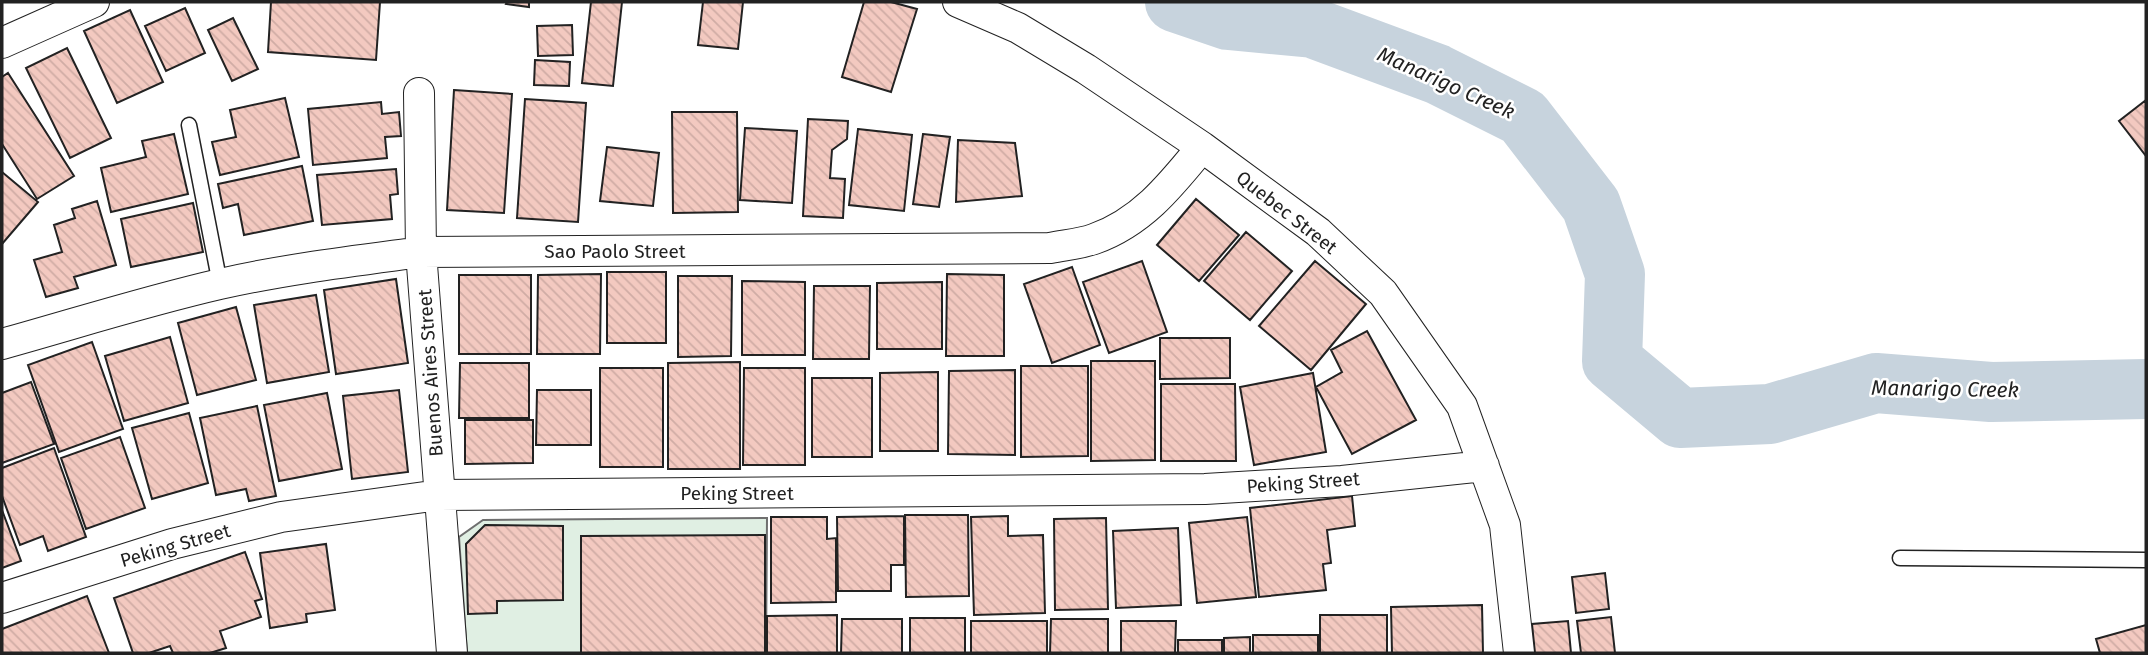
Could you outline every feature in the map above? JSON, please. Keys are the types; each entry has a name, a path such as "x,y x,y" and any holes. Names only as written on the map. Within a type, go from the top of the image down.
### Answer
{"street":[{"path":"2,43 94,2"},
{"name":"Quebec Street","path":"958,2 1018,27 1202,147 1318,232 1383,293 1462,406 1505,525 1519,653"},
{"name":"Buenos Aires Street","path":"419,93 421,252 452,653"},
{"name":"Sao Paolo Street","path":"2,344 220,284 321,265 421,252 1050,248 1093,239 1130,222 1162,196 1202,147"},
{"name":"Peking Street","path":"2,598 172,544 281,517 439,495 1205,489 1342,481 1484,466"}],"lane":[{"path":"189,125 220,284"},
{"path":"1900,558 2146,559"}],"green space":[{"path":"767,518 766,653 467,653 459,537 483,520"}],"building":[{"path":"271,2 380,2 376,60 268,52"},
{"path":"529,2 529,7 506,4"},
{"path":"591,2 622,2 613,86 582,83"},
{"path":"703,2 743,2 738,49 698,45"},
{"path":"864,2 891,2 917,9 891,92 842,77"},
{"path":"185,8 205,53 166,71 145,26"},
{"path":"130,10 163,82 117,103 84,31"},
{"path":"233,18 258,69 232,81 208,30"},
{"path":"572,25 573,55 538,56 537,26"},
{"path":"67,48 111,138 70,158 26,68"},
{"path":"535,60 570,62 569,86 534,85"},
{"path":"8,73 74,176 37,199 2,144 2,77"},
{"path":"454,90 512,94 504,213 447,210"},
{"path":"285,98 299,157 220,175 212,142 236,137 230,110"},
{"path":"525,99 586,103 578,222 517,218"},
{"path":"2146,100 2146,156 2119,121"},
{"path":"381,102 382,114 399,112 401,136 385,137 387,158 313,165 308,109"},
{"path":"672,112 737,112 738,212 673,213"},
{"path":"808,119 848,121 847,139 832,150 830,178 845,179 843,218 803,216"},
{"path":"745,128 797,131 792,203 740,200"},
{"path":"858,129 912,135 904,211 849,205"},
{"path":"174,134 188,194 111,212 101,168 146,157 142,141"},
{"path":"923,134 950,137 939,207 913,204"},
{"path":"958,140 1015,143 1022,196 956,202"},
{"path":"607,147 659,153 653,206 600,201"},
{"path":"302,166 313,221 244,235 238,204 223,208 218,184"},
{"path":"396,169 398,194 390,195 392,219 322,225 317,175"},
{"path":"2,172 38,202 2,244"},
{"path":"1196,199 1239,235 1199,281 1157,245"},
{"path":"97,201 116,265 74,277 78,288 46,297 34,260 62,252 54,225 75,218 72,209"},
{"path":"193,203 203,252 131,267 121,219"},
{"path":"1246,232 1292,271 1250,320 1204,281"},
{"path":"1142,261 1167,332 1109,353 1083,282"},
{"path":"1315,261 1366,304 1311,370 1259,326"},
{"path":"1072,267 1100,345 1052,363 1024,284"},
{"path":"607,272 666,272 666,343 607,343"},
{"path":"601,274 600,354 537,354 538,275"},
{"path":"947,274 1004,275 1004,356 946,356"},
{"path":"459,275 531,275 531,354 459,354"},
{"path":"678,276 732,276 731,356 678,357"},
{"path":"396,279 408,363 336,374 324,290"},
{"path":"742,281 805,282 805,355 742,355"},
{"path":"942,282 942,349 877,349 877,283"},
{"path":"814,286 870,286 869,359 813,359"},
{"path":"316,295 329,372 267,383 254,305"},
{"path":"236,307 256,380 197,395 178,323"},
{"path":"1367,331 1416,420 1352,454 1316,387 1342,372 1331,350"},
{"path":"170,337 188,403 124,421 105,356"},
{"path":"1160,338 1230,338 1230,378 1160,379"},
{"path":"92,342 123,429 59,452 28,365"},
{"path":"1091,361 1155,361 1155,460 1091,461"},
{"path":"740,362 740,469 668,469 668,363"},
{"path":"460,363 529,363 529,418 459,418"},
{"path":"1021,366 1088,366 1088,456 1021,457"},
{"path":"600,368 663,368 663,467 600,467"},
{"path":"744,368 805,368 805,465 743,465"},
{"path":"1015,370 1015,455 948,454 949,371"},
{"path":"938,372 938,451 880,451 880,373"},
{"path":"1313,373 1326,452 1254,465 1240,387"},
{"path":"812,378 872,378 872,457 812,457"},
{"path":"31,382 54,444 2,463 2,393"},
{"path":"1161,384 1235,384 1236,461 1161,461"},
{"path":"399,390 408,472 352,479 343,396"},
{"path":"537,390 591,390 591,445 536,445"},
{"path":"327,393 342,469 279,481 264,405"},
{"path":"257,406 276,496 249,501 246,489 216,495 200,418"},
{"path":"189,413 208,483 152,499 132,428"},
{"path":"465,420 533,420 533,463 465,464"},
{"path":"120,437 145,508 86,529 61,458"},
{"path":"54,448 86,537 48,551 43,536 20,545 2,496 2,468"},
{"path":"1352,496 1355,526 1327,530 1331,563 1323,564 1326,590 1259,597 1250,508"},
{"path":"2,510 21,561 2,568"},
{"path":"905,515 968,515 969,596 906,597"},
{"path":"904,516 904,565 891,565 891,591 838,591 837,517"},
{"path":"1008,516 1008,536 1043,535 1045,613 974,615 971,517"},
{"path":"771,517 827,517 827,539 836,538 836,602 771,603"},
{"path":"1247,517 1256,597 1197,603 1189,523"},
{"path":"1106,518 1108,609 1055,610 1054,519"},
{"path":"485,525 563,526 563,600 497,601 497,613 468,614 466,544"},
{"path":"1178,528 1181,605 1116,608 1113,531"},
{"path":"765,535 765,653 581,653 581,536"},
{"path":"326,544 335,610 306,614 307,622 270,628 260,553"},
{"path":"245,552 262,599 255,601 261,617 220,631 226,648 210,653 173,653 170,646 149,653 133,653 114,598"},
{"path":"1605,573 1609,609 1576,613 1572,577"},
{"path":"87,596 109,653 2,653 2,629"},
{"path":"1482,605 1483,653 1392,653 1391,607"},
{"path":"837,615 837,653 767,653 767,616"},
{"path":"1320,615 1387,615 1387,653 1320,653"},
{"path":"1611,617 1615,653 1581,653 1577,621"},
{"path":"910,618 965,618 965,653 910,653"},
{"path":"842,619 902,619 902,653 841,653"},
{"path":"1051,619 1108,619 1108,653 1050,653"},
{"path":"971,621 1047,621 1047,653 971,653"},
{"path":"1121,621 1176,621 1175,653 1121,653"},
{"path":"1568,621 1571,653 1535,653 1532,624"},
{"path":"2146,625 2146,653 2100,653 2096,639"},
{"path":"1253,635 1318,635 1318,653 1253,653"},
{"path":"1250,637 1250,653 1224,653 1224,638"},
{"path":"1178,640 1222,640 1222,653 1178,653"}],"waterway":[{"name":"Manarigo Creek","path":"1175,2 1228,20 1313,28 1437,74 1523,117 1591,205 1615,274 1612,361 1680,418 1770,414 1876,383 1991,392 2146,389"}]}
